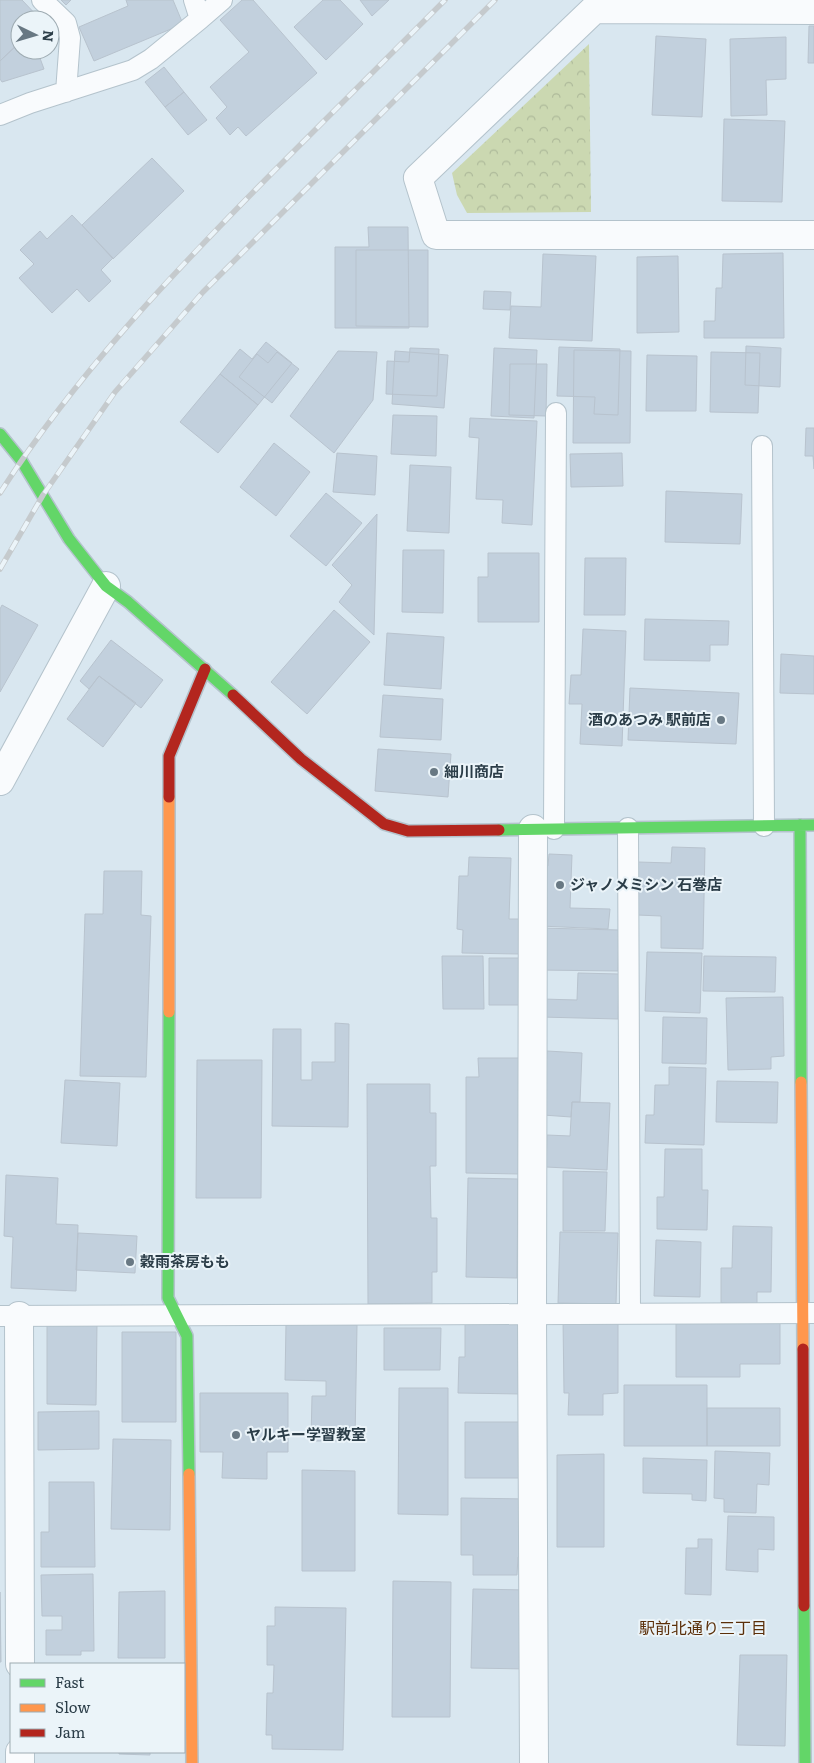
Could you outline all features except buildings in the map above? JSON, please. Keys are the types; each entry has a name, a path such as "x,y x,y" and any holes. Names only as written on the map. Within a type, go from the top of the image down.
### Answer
{"street":[{"path":"814,10 600,4 418,178 436,235 814,235"},
{"path":"0,434 21,460 69,540 106,586 128,602 205,669 301,760 384,824 408,831 814,825"},
{"path":"0,781 106,586"},
{"path":"192,1763 187,1336 168,1298 169,756 205,669"},
{"path":"800,825 809,1313 805,1763"},
{"path":"534,1763 532,1314 543,829"},
{"path":"10,1316 20,1663"}],"lane":[{"path":"42,0 66,23 70,38 66,92"},
{"path":"194,0 200,19"},
{"path":"0,115 30,103 133,70 151,59 222,0"},
{"path":"543,829 556,413"},
{"path":"762,446 764,826"},
{"path":"628,828 630,1314"},
{"path":"10,1316 809,1313"}],"green space":[{"path":"589,44 591,212 467,213 457,195 452,173"}],"railway":[{"path":"0,493 30,449 94,365 164,285 274,171 445,0"},
{"path":"0,569 43,495 115,392 203,292 495,0"}],"traffic: fast":[{"path":"0,434 21,460 69,539 106,586 128,602 233,695"},
{"path":"800,825 801,1082"},
{"path":"499,830 814,825"},
{"path":"169,1012 168,1298 187,1336 189,1474"},
{"path":"804,1606 805,1763"}],"traffic: slow":[{"path":"169,797 169,1012"},
{"path":"801,1082 803,1349"},
{"path":"189,1474 192,1763"}],"traffic: jam":[{"path":"169,797 169,756 205,669"},
{"path":"233,695 301,759 384,824 408,831 499,830"},
{"path":"803,1349 804,1606"}],"place":[{"name":"酒のあつみ 駅前店","path":"721,720"},
{"name":"細川商店","path":"434,772"},
{"name":"ジャノメミシン 石巻店","path":"560,885"},
{"name":"穀雨茶房もも","path":"130,1262"},
{"name":"ヤルキー学習教室","path":"236,1435"}],"district":[{"name":"駅前北通り三丁目","path":"703,1628"}]}
